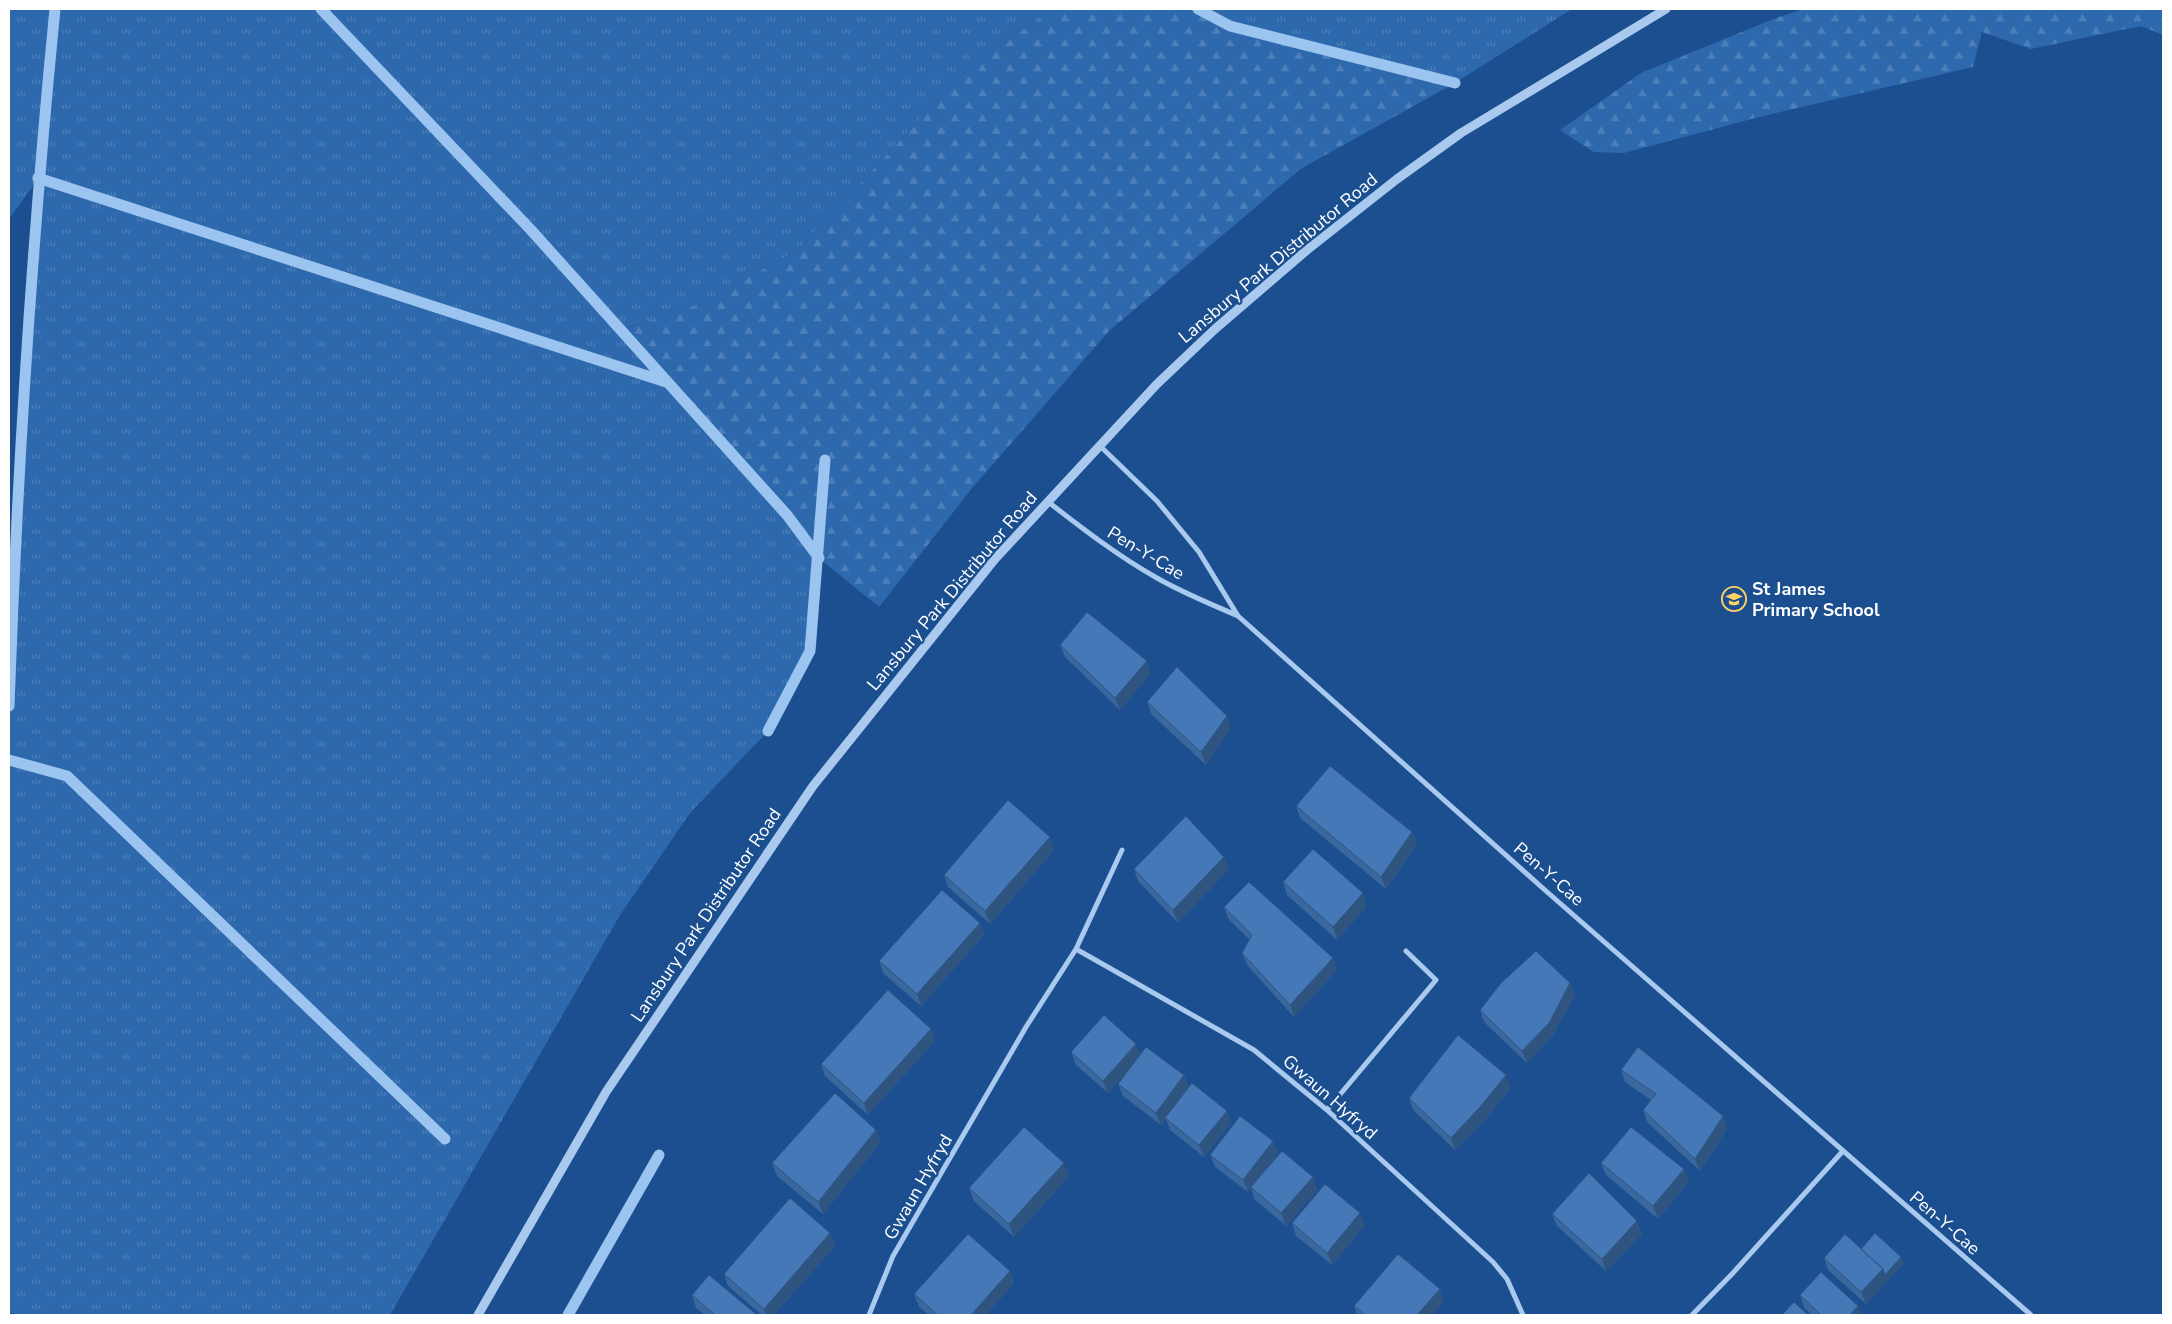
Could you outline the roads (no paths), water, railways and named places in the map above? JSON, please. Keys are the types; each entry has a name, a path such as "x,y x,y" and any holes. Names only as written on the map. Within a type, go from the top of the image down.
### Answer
{"street":[{"name":"Lansbury Park Distributor Road","path":"478,1315 606,1092 813,786 995,559 1047,501 1171,371 1243,304 1396,179 1469,128 1666,9"},
{"name":"Pen-Y-Cae","path":"1099,445 1133,476 1183,531 1199,552 1238,616 1842,1152 2031,1315"},
{"name":"Pen-Y-Cae","path":"1047,501 1085,531 1137,566 1181,591 1238,616"},
{"name":"Gwaun Hyfryd","path":"869,1315 894,1256 1026,1027 1076,948 1122,850"},
{"name":"Gwaun Hyfryd","path":"1076,948 1254,1050 1327,1110 1493,1262 1507,1279 1523,1315"},
{"path":"1327,1110 1436,980 1406,951"},
{"path":"1692,1315 1732,1274 1842,1152"}],"waterway":[{"path":"9,706 16,531 26,357 55,9"},
{"path":"321,9 531,230 787,515 819,558"},
{"path":"1198,9 1230,26 1455,83"},
{"path":"38,178 666,382"},
{"path":"768,731 810,651 825,460"},
{"path":"9,760 67,776 445,1139"},
{"path":"568,1315 659,1155"}],"place":[{"name":"St James Primary School","path":"1734,599"}]}
